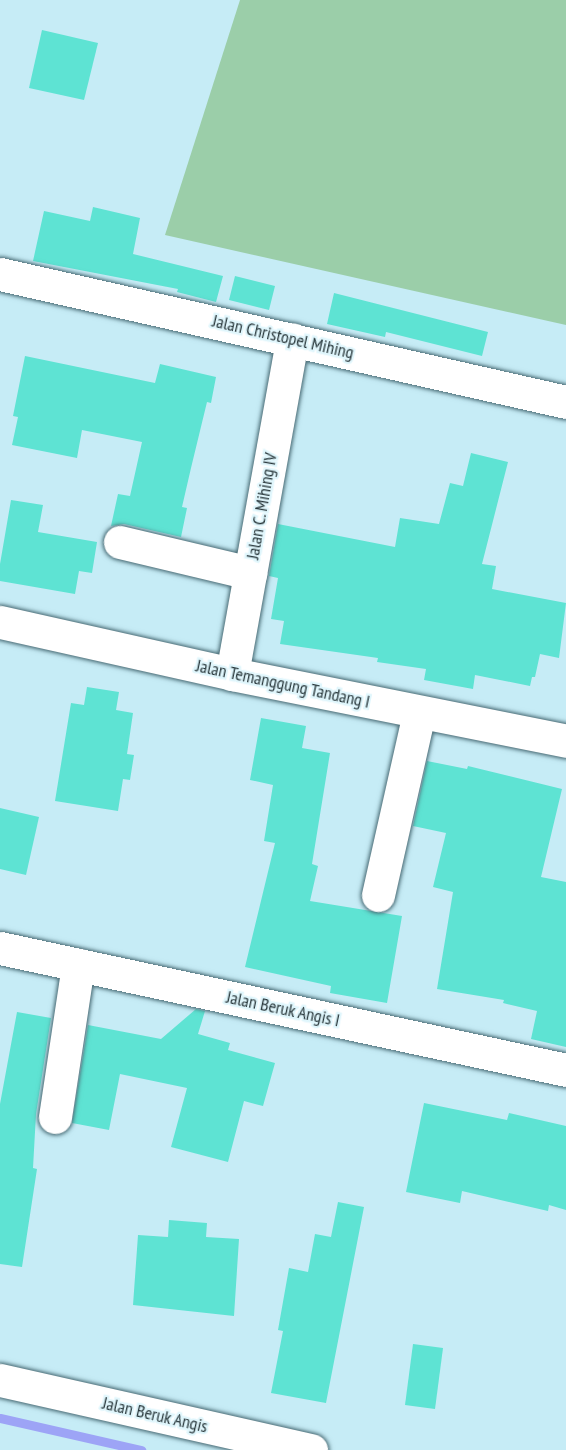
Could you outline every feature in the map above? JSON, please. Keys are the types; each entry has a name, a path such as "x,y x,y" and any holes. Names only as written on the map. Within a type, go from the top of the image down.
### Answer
{"street":[{"name":"Jalan Christopel Mihing","path":"0,274 566,402"},
{"name":"Jalan C. Mihing IV","path":"232,674 292,339"},
{"path":"120,542 250,573"},
{"name":"Jalan Temanggung Tandang I","path":"0,622 232,674 566,741"},
{"path":"378,895 419,712"},
{"name":"Jalan Beruk Angis I","path":"0,948 566,1070"},
{"path":"55,1118 78,965"},
{"name":"Jalan Beruk Angis","path":"0,1380 310,1450"}],"green space":[{"path":"240,0 566,0 566,325 165,235"}],"building":[{"path":"42,30 98,43 84,100 29,88"},
{"path":"93,207 140,218 133,254 223,276 216,302 177,292 178,289 33,261 44,211 90,221"},
{"path":"235,276 275,286 269,310 229,300"},
{"path":"334,293 488,332 482,356 386,332 385,337 327,324"},
{"path":"25,356 155,383 160,364 216,377 211,403 207,402 182,507 187,508 181,537 124,524 111,526 118,494 130,496 142,442 82,430 77,458 12,445 18,417 13,416"},
{"path":"471,453 508,462 482,564 496,566 492,589 566,603 559,658 540,654 535,677 532,677 530,686 475,675 473,689 424,680 426,669 377,662 378,658 280,644 284,621 271,619 278,578 269,576 278,524 395,547 400,518 439,524 450,483 463,486"},
{"path":"11,500 43,505 38,532 97,542 92,573 79,571 75,594 0,581 0,564"},
{"path":"87,687 119,692 116,710 133,713 127,754 134,755 130,780 123,779 118,811 55,801 71,703 84,705"},
{"path":"261,718 306,726 302,748 330,753 312,864 318,866 310,901 402,916 387,1003 330,993 331,986 245,967 275,843 264,841 273,785 250,780"},
{"path":"427,761 467,769 468,766 562,789 541,877 566,882 566,1047 531,1039 537,1011 503,1003 504,1000 437,989 453,892 433,887 446,833 413,826"},
{"path":"0,808 39,817 26,875 0,869"},
{"path":"196,1009 205,1011 198,1034 230,1043 228,1050 275,1063 263,1106 244,1101 228,1162 171,1147 187,1088 120,1074 109,1130 72,1123 88,1025 161,1039"},
{"path":"17,1012 51,1018 36,1114 33,1168 37,1169 22,1267 0,1264 0,1104"},
{"path":"424,1103 507,1120 509,1113 566,1126 566,1210 549,1205 548,1211 462,1191 460,1203 406,1192"},
{"path":"338,1202 364,1207 326,1403 271,1393 283,1331 278,1330 289,1268 308,1272 315,1234 331,1237"},
{"path":"169,1220 207,1223 206,1237 239,1239 234,1316 133,1305 138,1235 168,1237"},
{"path":"413,1344 443,1348 435,1409 405,1405"}],"waterway":[{"path":"0,1418 141,1450"}]}
